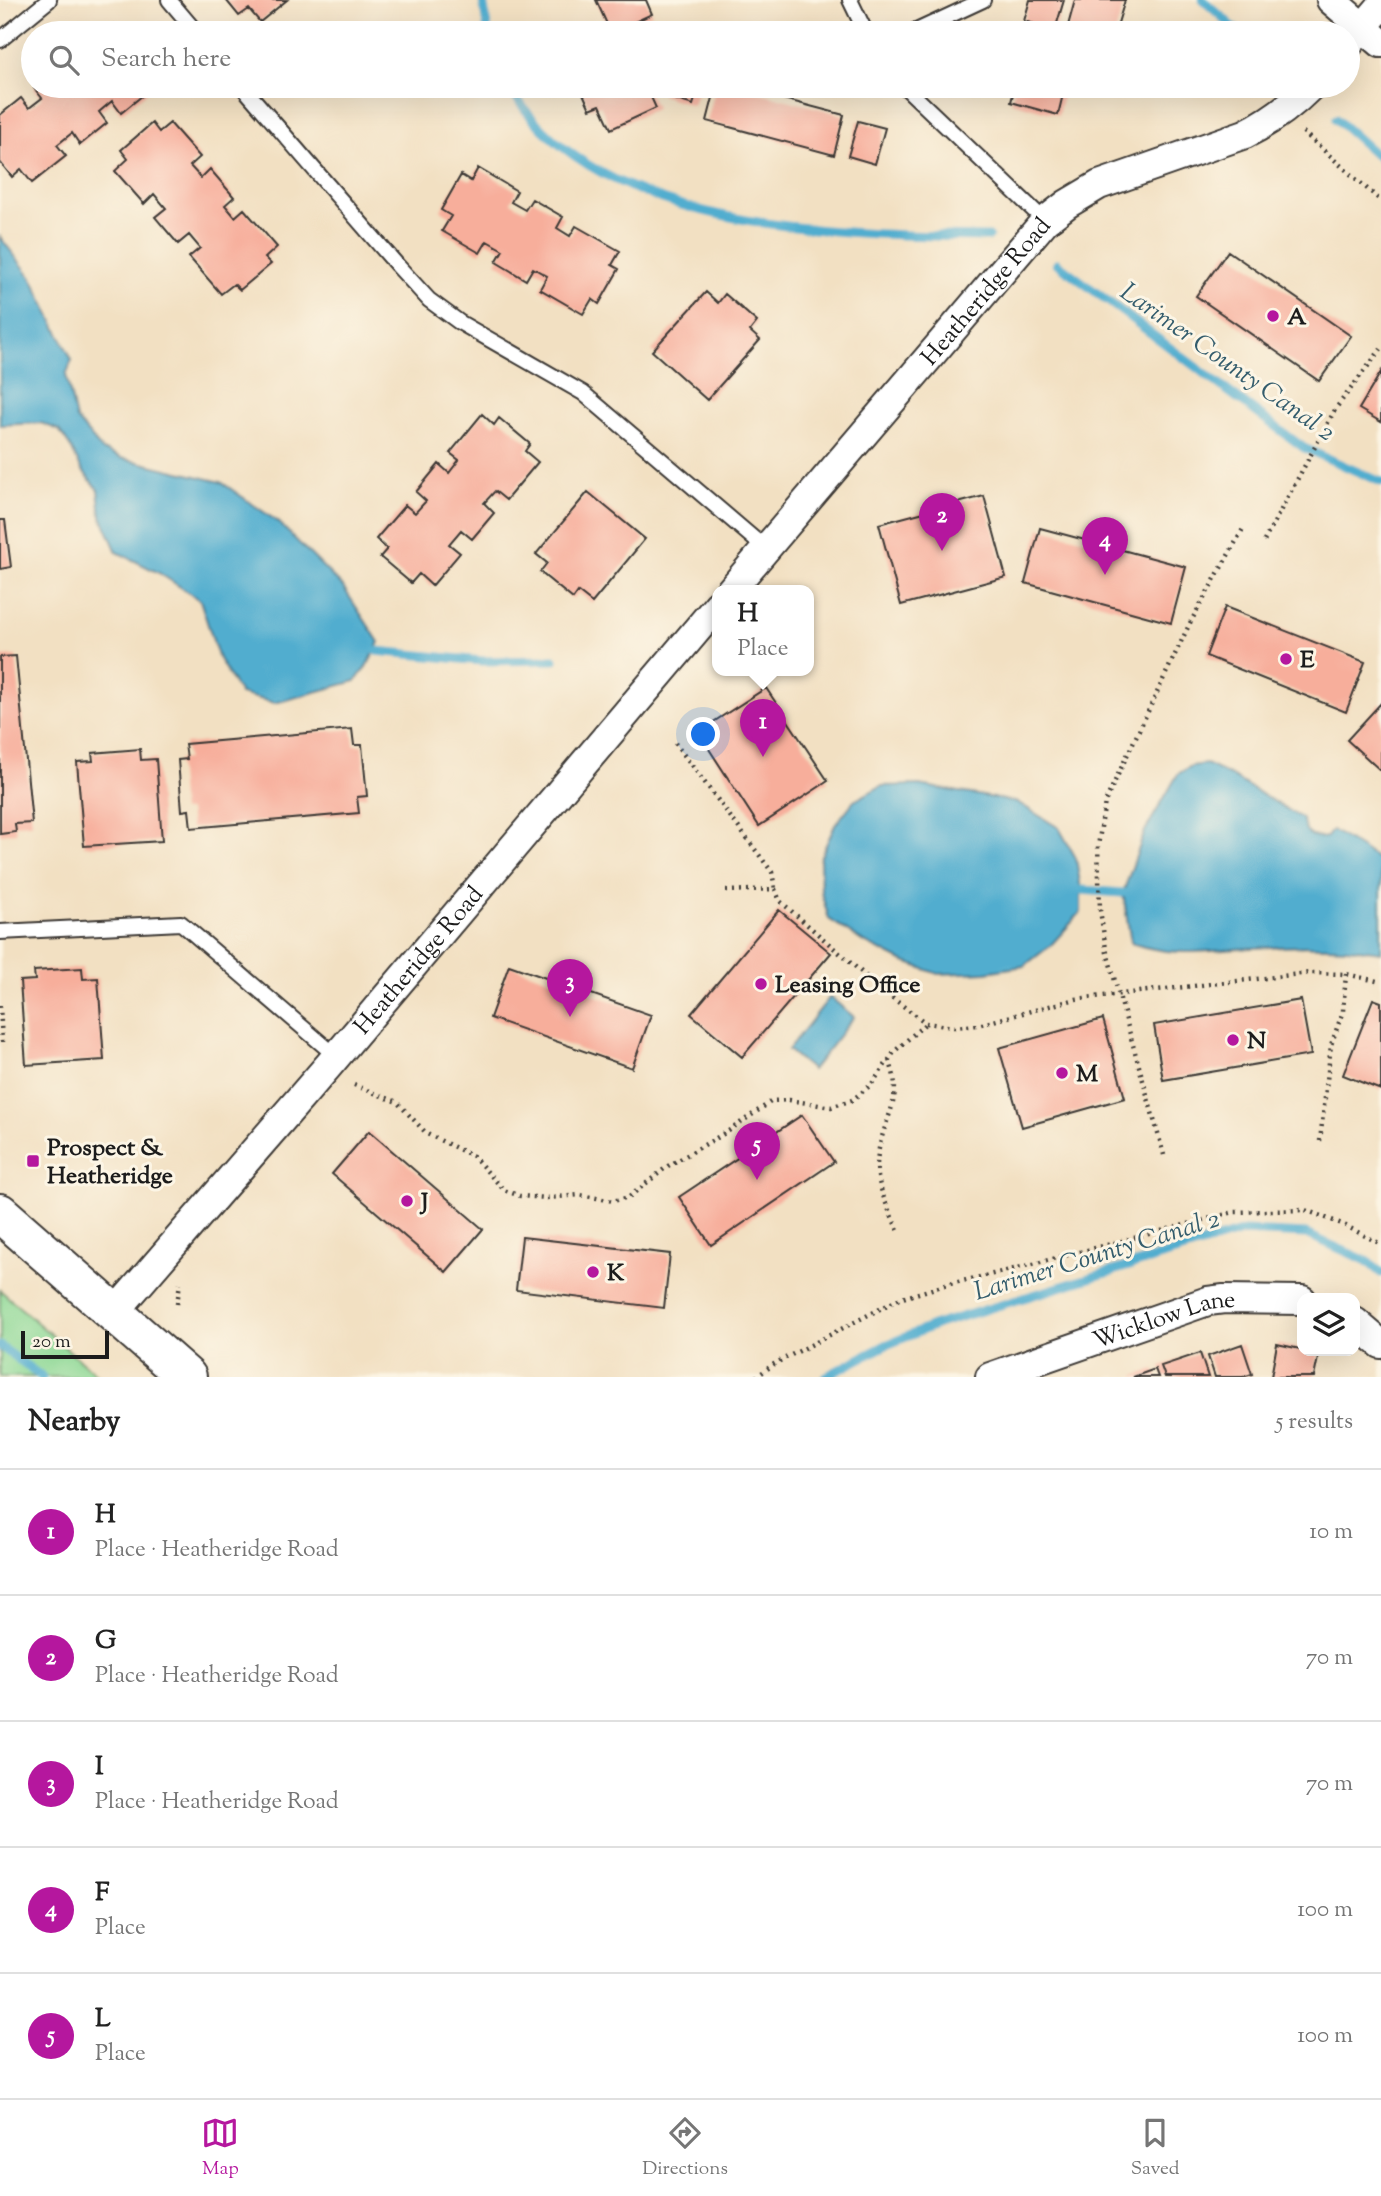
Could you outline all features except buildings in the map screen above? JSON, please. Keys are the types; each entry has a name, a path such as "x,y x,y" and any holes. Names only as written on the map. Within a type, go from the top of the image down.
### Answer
{"main road":[{"path":"0,1213 187,1377"}],"street":[{"path":"1331,0 1356,21"},
{"name":"Heatheridge Road","path":"735,585 1045,221 1099,185 1245,134 1266,123 1296,100"},
{"name":"Heatheridge Road","path":"114,1313 712,612"},
{"name":"Wicklow Lane","path":"990,1377 1208,1300 1297,1300"},
{"path":"1360,1326 1381,1344"}],"lane":[{"path":"23,21 49,0"},
{"path":"169,0 187,21"},
{"path":"850,0 860,21"},
{"path":"938,21 983,0"},
{"path":"0,40 21,23"},
{"path":"252,98 429,300 460,322 583,393 766,549"},
{"path":"917,98 1045,221"},
{"path":"0,932 181,923 336,1056"}],"path":[{"path":"1296,100 1324,152 1381,201"},
{"path":"1265,541 1336,408 1381,349"},
{"path":"1164,1155 1106,949 1100,910 1098,846 1105,802 1190,623 1243,529"},
{"path":"675,743 772,872 780,901 883,991 926,1023 954,1027 978,1026 1076,999 1310,973 1346,974 1381,982"},
{"path":"726,891 775,889"},
{"path":"1320,1142 1331,1045 1343,1011 1346,974"},
{"path":"0,1006 2,1042"},
{"path":"354,1085 397,1102 427,1134 473,1156 504,1190 520,1196 547,1198 580,1195 613,1201 629,1197 668,1166 730,1130 772,1101 789,1100 831,1107 852,1100 871,1085 895,1051 926,1023"},
{"path":"888,1060 896,1077 896,1091 877,1157 881,1190 899,1233"},
{"path":"756,1377 774,1364 899,1300 945,1284 1006,1272 1234,1212 1305,1210 1342,1224 1381,1244"}],"green space":[{"path":"0,1290 99,1377 0,1377"}],"water":[{"path":"0,237 32,278 72,360 66,375 76,419 102,450 121,458 221,482 278,522 343,587 379,642 356,681 275,703 240,694 219,659 200,600 159,573 117,552 101,516 98,490 81,468 59,430 41,423 0,425"},
{"path":"1206,764 1303,819 1310,834 1327,837 1332,830 1381,861 1381,952 1309,946 1183,952 1158,950 1131,943 1123,893 1145,831 1178,774 1191,766"},
{"path":"919,785 1017,802 1059,828 1076,858 1081,912 1051,945 1024,966 986,972 938,974 902,961 862,941 829,919 821,892 820,858 835,825 854,801 881,786"},
{"path":"830,997 854,1017 812,1070 788,1050"}],"waterway":[{"name":"Larimer County Canal 2","path":"483,0 486,21"},
{"path":"1203,0 1227,21"},
{"name":"Larimer County Canal 2","path":"519,98 548,135 599,172 659,198 725,216 794,227 863,233 989,237"},
{"path":"1336,119 1381,159"},
{"name":"Larimer County Canal 2","path":"1057,263 1304,448 1381,482"},
{"path":"376,651 482,661 554,660"},
{"path":"1081,890 1123,893"},
{"name":"Larimer County Canal 2","path":"825,1377 886,1345 938,1324 1244,1231 1306,1234 1367,1261 1381,1273"},
{"name":"Larimer County Canal 2","path":"0,1346 42,1377"}],"place":[{"name":"A","path":"1273,316"},
{"name":"G","path":"942,551"},
{"name":"F","path":"1105,575"},
{"name":"E","path":"1286,659"},
{"name":"H","path":"763,757"},
{"name":"Leasing Office","path":"761,984"},
{"name":"I","path":"570,1017"},
{"name":"N","path":"1233,1040"},
{"name":"M","path":"1062,1073"},
{"name":"Prospect & Heatheridge","path":"33,1161"},
{"name":"L","path":"757,1180"},
{"name":"J","path":"407,1201"},
{"name":"K","path":"593,1272"}]}
